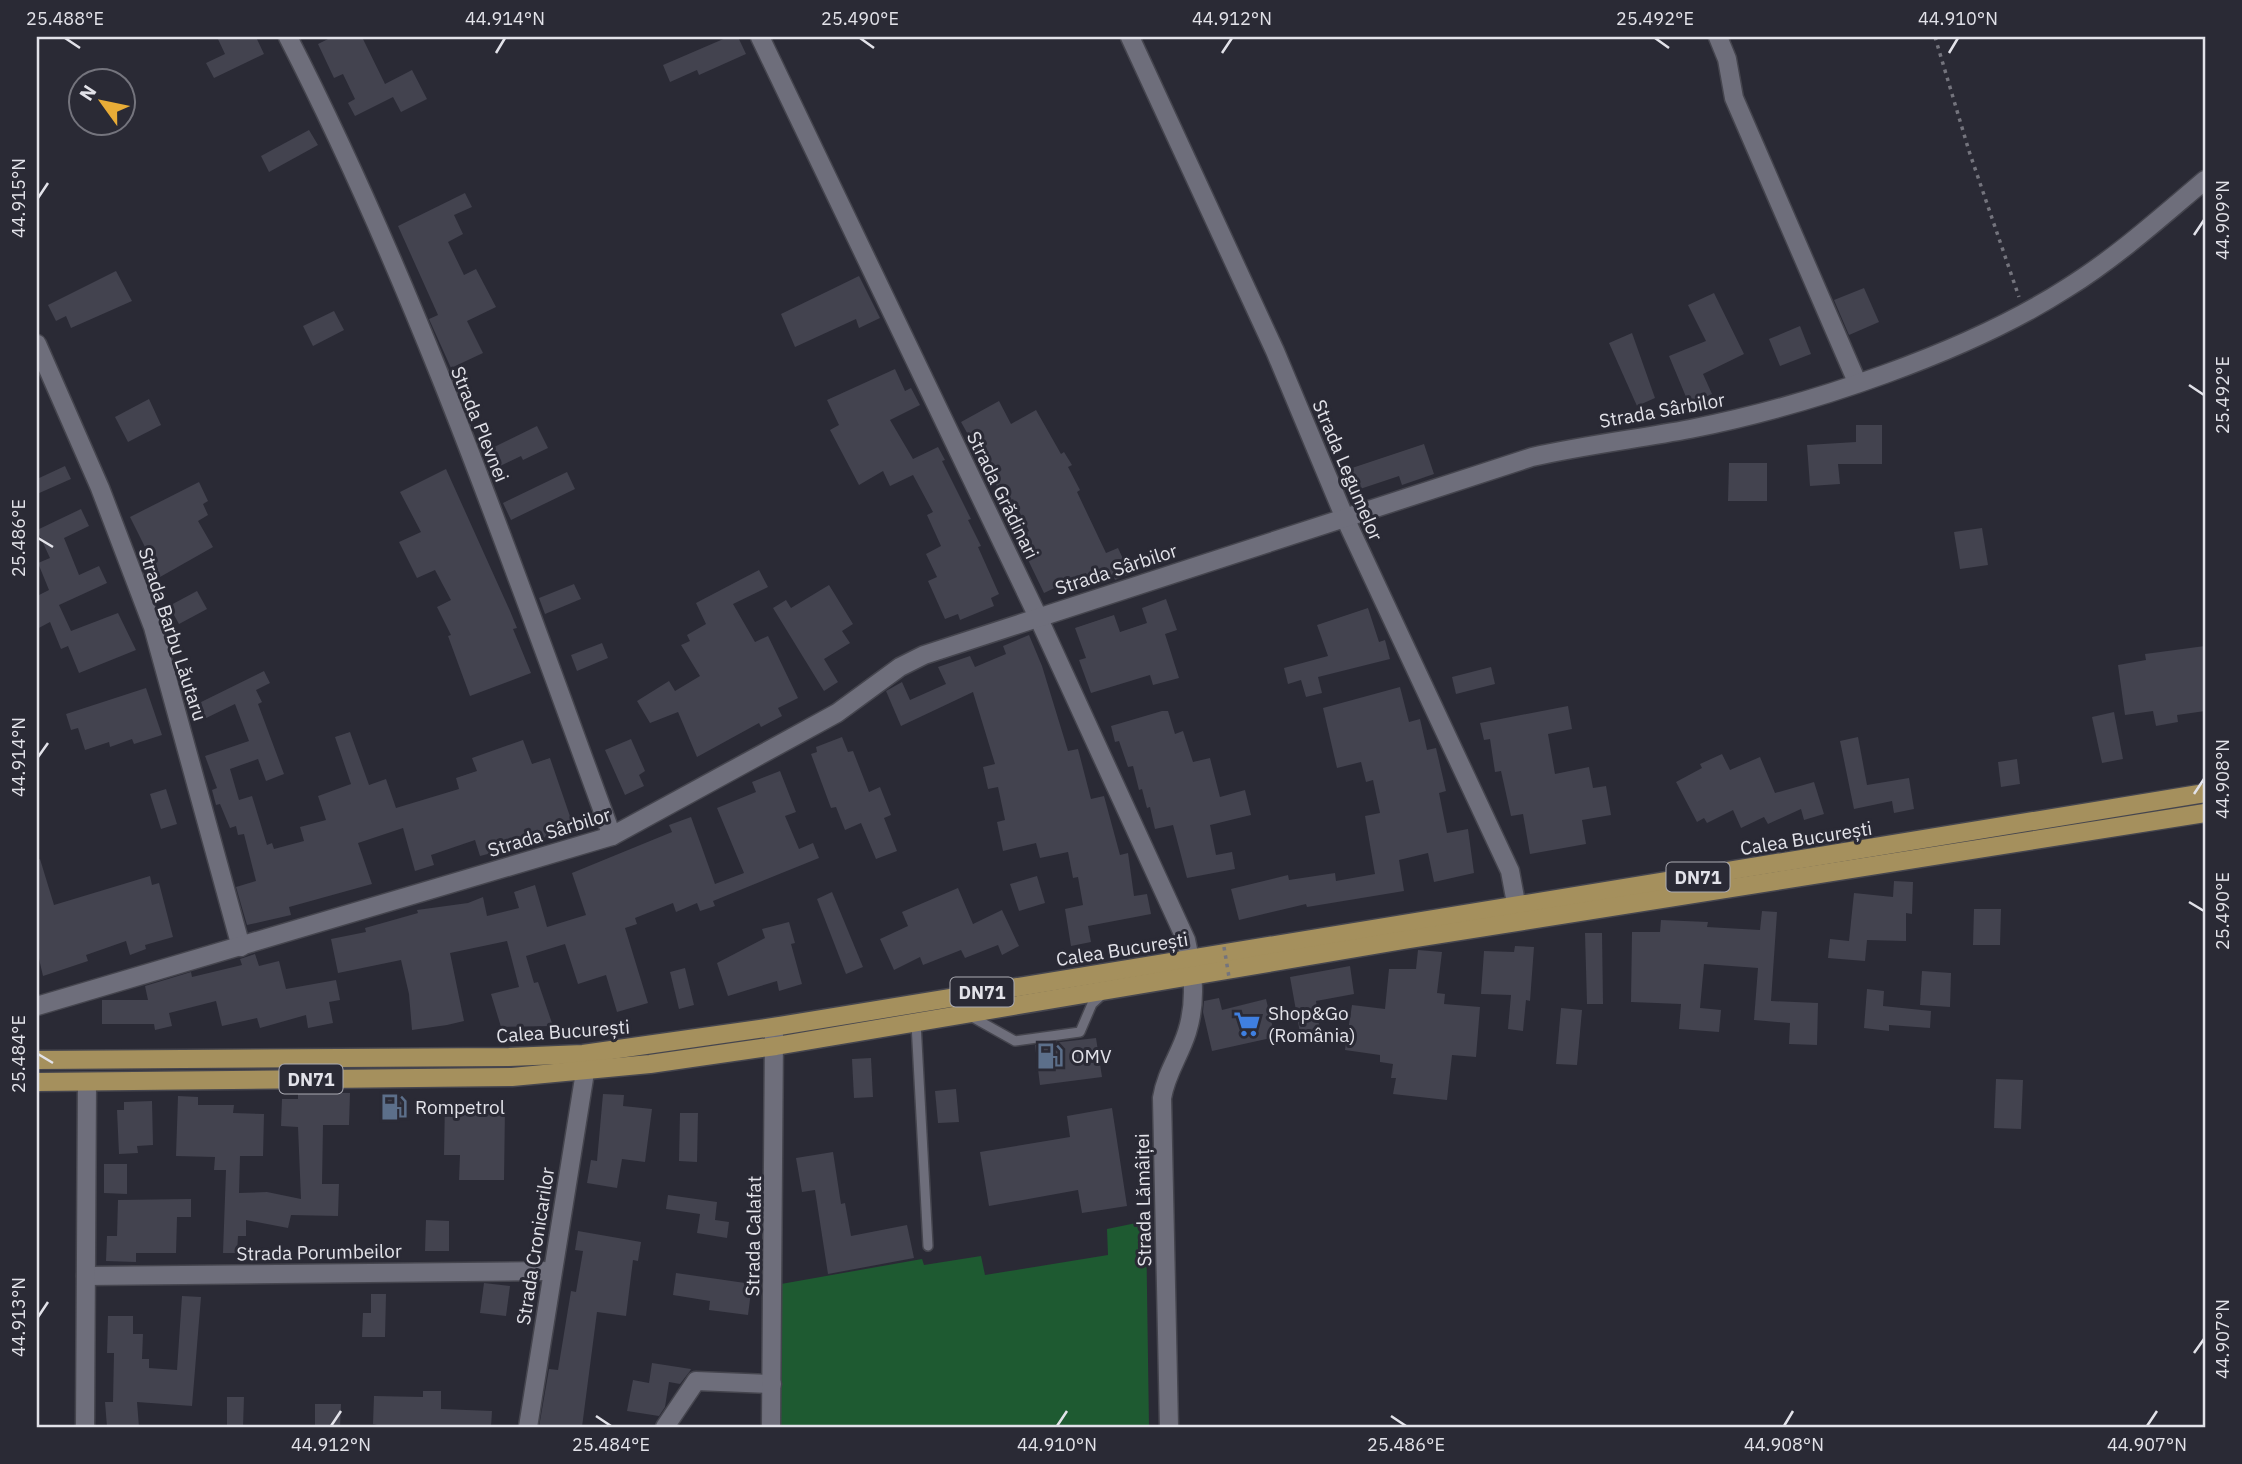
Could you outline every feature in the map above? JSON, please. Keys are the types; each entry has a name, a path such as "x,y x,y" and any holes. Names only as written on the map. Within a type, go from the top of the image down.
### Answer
{"main road":[{"name":"Calea București","path":"37,1060 335,1060 583,1054 1192,968 1518,914 2205,793"},
{"name":"Calea București","path":"1518,914 2205,813"},
{"name":"Calea București","path":"37,1082 512,1077 585,1072 776,1046 916,1023 1108,989 1192,968"},
{"path":"583,1054 585,1072"}],"street":[{"name":"Strada Plevnei","path":"288,37 369,204 487,498 612,836"},
{"name":"Strada Grădinari","path":"760,37 1038,617 1178,918 1192,968"},
{"name":"Strada Legumelor","path":"1130,37 1270,340 1344,516 1510,871 1518,914"},
{"path":"1718,37 1727,60 1734,98 1857,382"},
{"name":"Strada Sârbilor","path":"37,1006 612,836 837,713 900,667 924,655 1344,516 1532,457 1584,445 1690,429 1857,382 1946,350 2067,289 2126,246 2205,180"},
{"name":"Strada Barbu Lăutaru","path":"37,344 100,488 153,627 241,947"},
{"name":"Strada Lămâiței","path":"1169,1427 1162,1098 1165,1079 1189,1024 1194,995 1192,968"},
{"name":"Strada Calafat","path":"771,1427 776,1046 774,1027"},
{"name":"Strada Cronicarilor","path":"528,1427 551,1270 585,1072"},
{"path":"86,1427 87,1082"},
{"name":"Strada Porumbeilor","path":"86,1276 551,1270"},
{"path":"665,1427 696,1381 772,1384"}],"lane":[{"path":"956,1016 979,1018 1015,1041 1080,1032 1092,1004 1108,989"},
{"path":"916,1023 928,1247"}],"path":[{"path":"1935,37 1969,151 2024,312"},
{"path":"1224,947 1228,978"}],"green space":[{"path":"1146,1221 1149,1427 779,1427 781,1284 922,1259 924,1265 981,1256 985,1275 1108,1255 1107,1229"}],"building":[{"path":"217,37 256,37 264,54 214,78 206,63 225,54"},
{"path":"332,37 362,37 385,84 412,70 427,99 401,112 393,97 355,116 348,103 355,99 343,74 334,78 318,44"},
{"path":"728,37 738,37 746,54 699,75 697,70 670,82 663,65"},
{"path":"309,130 318,145 269,172 261,156"},
{"path":"465,193 472,207 454,215 463,234 448,242 464,275 476,269 496,307 467,321 483,353 451,368 429,319 438,315 398,226"},
{"path":"116,271 132,301 71,328 66,316 56,321 48,305"},
{"path":"859,276 880,318 859,328 856,319 795,347 781,314"},
{"path":"1864,288 1879,322 1849,335 1834,300"},
{"path":"1714,293 1744,354 1703,374 1712,394 1689,404 1669,356 1706,341 1688,305"},
{"path":"334,311 344,330 313,346 303,326"},
{"path":"1800,326 1811,354 1780,366 1769,339"},
{"path":"1632,333 1655,398 1637,406 1609,343"},
{"path":"895,369 905,391 911,388 920,405 890,420 913,459 938,447 945,460 942,461 971,519 968,520 981,546 978,547 999,594 991,598 994,606 960,620 958,614 945,619 928,581 937,577 926,554 941,546 927,515 933,512 913,475 890,486 883,471 859,485 830,430 839,425 827,400"},
{"path":"149,399 161,425 128,442 115,417"},
{"path":"999,401 1011,424 1036,410 1061,454 1064,452 1072,465 1068,467 1080,490 1077,492 1106,553 1118,548 1130,574 1115,580 1113,575 1092,585 1086,573 1044,593 1017,537 1029,531 1013,499 1001,506 994,493 999,490 961,422"},
{"path":"1856,425 1882,425 1882,464 1838,464 1840,484 1810,486 1807,445 1856,442"},
{"path":"537,426 548,448 523,460 521,456 498,467 490,449"},
{"path":"1424,444 1434,474 1402,485 1399,476 1354,491 1346,470"},
{"path":"1729,463 1767,463 1767,501 1728,501"},
{"path":"65,466 71,479 37,494 37,479"},
{"path":"446,469 510,611 517,628 513,629 531,673 470,696 448,636 451,635 437,607 451,600 435,570 417,578 399,542 421,532 400,492"},
{"path":"567,472 575,489 511,520 503,503"},
{"path":"199,482 208,501 203,504 208,515 198,521 213,547 160,577 130,517"},
{"path":"81,509 89,526 64,538 79,575 99,566 107,583 59,605 71,631 118,613 136,650 79,673 68,646 61,649 50,622 37,629 37,596 49,590 38,563 50,558 37,530"},
{"path":"1982,528 1988,565 1960,569 1954,532"},
{"path":"759,570 768,587 733,604 755,642 768,636 798,698 778,708 782,716 761,727 759,723 697,757 678,712 650,723 637,701 669,681 675,691 700,676 681,645 690,641 687,635 706,624 696,603"},
{"path":"574,584 581,599 545,614 539,598"},
{"path":"829,585 853,624 842,631 850,643 824,659 838,682 824,691 773,608 786,600 791,608"},
{"path":"197,591 207,609 179,624 169,606"},
{"path":"1166,599 1177,630 1165,634 1179,678 1153,685 1150,675 1091,693 1079,660 1086,658 1075,628 1114,615 1120,632 1147,623 1142,608"},
{"path":"1368,608 1379,642 1385,640 1390,659 1318,677 1322,693 1306,697 1301,680 1288,684 1284,668 1328,656 1317,625"},
{"path":"1029,635 1042,666 1068,751 1078,749 1091,799 1104,796 1120,855 1128,853 1134,896 1147,894 1151,914 1088,926 1091,942 1071,946 1065,909 1083,905 1078,877 1073,878 1068,852 1040,858 1036,843 1003,851 997,822 1005,820 998,787 988,789 983,767 995,764 973,692 901,726 886,691 902,682 910,700 946,684 938,667 970,656 975,667 1006,654 1003,646"},
{"path":"602,643 608,658 577,671 571,655"},
{"path":"2205,646 2205,711 2177,715 2178,722 2156,726 2153,711 2125,715 2118,665 2146,660 2145,654"},
{"path":"1491,667 1495,684 1456,694 1452,677"},
{"path":"264,671 270,683 256,690 262,702 258,704 284,774 266,781 258,759 230,769 239,800 252,796 267,845 272,843 274,849 304,841 300,827 326,820 318,796 351,784 335,737 350,732 369,785 386,779 396,808 459,789 456,778 477,771 472,758 523,740 532,764 550,758 574,828 535,842 480,856 475,840 431,855 434,865 415,871 403,828 358,843 372,884 289,907 291,915 247,925 236,887 256,881 244,834 238,835 236,826 230,828 220,804 216,805 212,790 217,788 205,756 249,741 235,704 200,721 193,706"},
{"path":"1400,687 1409,722 1420,719 1427,750 1436,748 1446,791 1439,793 1447,833 1468,829 1474,873 1434,882 1428,853 1399,860 1404,891 1307,907 1306,904 1239,920 1231,889 1288,875 1289,880 1335,873 1336,881 1375,874 1365,816 1380,813 1373,780 1366,782 1361,762 1337,768 1323,708"},
{"path":"146,688 162,735 134,744 132,739 110,747 109,742 85,750 78,728 71,730 66,714"},
{"path":"1568,706 1572,729 1548,734 1555,774 1589,767 1593,788 1606,786 1611,815 1582,820 1586,844 1530,854 1523,814 1511,816 1501,771 1495,772 1490,739 1484,740 1480,723"},
{"path":"1168,711 1175,734 1183,731 1193,762 1210,758 1220,797 1245,790 1251,815 1210,825 1216,855 1232,852 1235,869 1187,878 1173,825 1155,829 1150,807 1147,808 1142,789 1139,790 1133,766 1128,767 1119,741 1115,742 1111,726"},
{"path":"2114,712 2123,759 2102,763 2092,717"},
{"path":"842,737 848,752 853,751 869,792 880,787 891,815 884,818 897,851 876,859 861,823 845,830 836,807 831,808 811,754 817,752 816,747"},
{"path":"1858,737 1867,785 1909,778 1914,809 1894,813 1892,801 1854,809 1840,741"},
{"path":"631,739 645,771 639,775 644,786 625,795 605,750"},
{"path":"1722,754 1730,770 1760,757 1775,793 1814,782 1824,814 1804,820 1801,809 1768,824 1764,817 1741,828 1733,810 1707,823 1704,818 1697,822 1676,782 1702,768 1700,764"},
{"path":"2017,759 2020,784 2001,787 1998,762"},
{"path":"780,771 796,812 785,816 799,849 813,843 819,858 713,901 715,906 700,911 697,903 676,912 673,903 635,918 637,924 625,928 648,1003 617,1012 606,975 578,984 565,944 526,956 534,983 538,982 553,1026 501,1027 491,994 519,987 507,941 450,953 464,1021 447,1025 412,1030 409,994 401,960 338,973 331,939 366,932 365,928 418,913 417,910 468,903 483,897 487,916 519,908 514,892 535,885 547,927 586,915 572,873 672,832 669,825 691,817 715,884 744,873 717,808 756,792 752,782"},
{"path":"166,789 177,824 161,829 150,794"},
{"path":"40,859 54,905 150,876 152,885 159,883 173,937 145,945 146,949 130,955 126,941 86,955 88,961 43,976 37,950 37,860"},
{"path":"1037,876 1045,903 1019,911 1010,884"},
{"path":"1894,881 1913,882 1912,914 1906,913 1906,941 1867,940 1865,961 1828,958 1830,939 1849,941 1854,893 1893,897"},
{"path":"958,888 973,924 1002,910 1019,946 1002,955 998,945 965,958 961,950 923,965 920,957 894,970 880,939 908,926 902,912"},
{"path":"832,892 863,967 846,974 817,899"},
{"path":"1974,909 2001,909 2000,945 1973,945"},
{"path":"1762,911 1777,912 1771,1001 1818,1003 1817,1045 1789,1044 1790,1023 1754,1020 1758,968 1704,964 1700,1008 1721,1010 1719,1032 1679,1029 1681,1004 1631,1002 1632,932 1660,932 1661,920 1708,922 1707,927 1760,930"},
{"path":"789,922 795,943 791,944 802,984 779,991 777,981 728,996 717,963 765,938 762,929"},
{"path":"1585,933 1602,933 1603,1004 1587,1004"},
{"path":"1515,946 1534,947 1530,1001 1526,1000 1523,1031 1508,1029 1511,995 1481,994 1484,951 1514,952"},
{"path":"1418,950 1442,952 1437,993 1445,994 1444,1004 1480,1007 1476,1057 1452,1055 1447,1100 1393,1094 1396,1078 1391,1078 1393,1064 1380,1062 1380,1055 1345,1050 1352,1005 1385,1009 1389,969 1416,969"},
{"path":"255,954 259,966 279,961 286,989 336,980 340,1000 329,1002 333,1023 308,1028 306,1015 260,1028 257,1018 222,1026 216,1001 169,1013 172,1026 155,1030 154,1024 102,1024 102,1000 148,1000 145,986 191,972 192,977 242,965 240,959"},
{"path":"1350,966 1354,994 1316,1001 1321,1041 1302,1044 1290,977"},
{"path":"685,968 694,1005 679,1009 670,972"},
{"path":"1922,971 1951,973 1950,1007 1920,1005"},
{"path":"1867,989 1884,991 1883,1006 1931,1011 1930,1028 1889,1025 1889,1031 1864,1028"},
{"path":"1219,998 1222,1010 1266,999 1275,1037 1212,1051 1203,1012 1204,1001"},
{"path":"1561,1008 1582,1010 1577,1065 1556,1064"},
{"path":"1096,1038 1102,1077 1040,1085 1035,1045"},
{"path":"871,1058 873,1097 854,1098 852,1059"},
{"path":"1996,1079 2023,1080 2021,1129 1994,1128"},
{"path":"956,1089 959,1122 938,1123 935,1091"},
{"path":"298,1092 350,1093 349,1125 323,1125 322,1184 339,1184 338,1216 291,1215 288,1228 246,1220 246,1236 238,1236 237,1253 223,1253 226,1170 214,1170 215,1157 176,1156 178,1096 198,1097 198,1105 234,1105 233,1113 264,1114 263,1156 240,1156 239,1193 267,1192 301,1199 298,1127 281,1126 282,1099 298,1099"},
{"path":"603,1094 624,1095 623,1106 652,1109 645,1162 622,1159 617,1188 587,1183 591,1160 597,1161"},
{"name":"Rompetrol","path":"404,1098 404,1115 383,1115 382,1099"},
{"path":"152,1101 153,1145 137,1146 138,1153 119,1154 117,1110 124,1110 124,1102"},
{"path":"445,1102 479,1104 479,1108 505,1107 504,1180 459,1180 460,1155 444,1155"},
{"path":"1112,1108 1127,1206 1082,1213 1078,1190 989,1206 980,1152 1070,1137 1067,1116"},
{"path":"680,1113 698,1113 697,1162 679,1161"},
{"path":"833,1152 841,1204 845,1203 851,1236 907,1225 914,1258 828,1274 815,1190 802,1192 796,1158"},
{"path":"104,1164 127,1164 127,1194 104,1193"},
{"path":"668,1195 717,1202 715,1220 729,1222 727,1238 697,1233 700,1214 666,1209"},
{"path":"191,1199 191,1217 177,1217 176,1253 136,1253 136,1262 106,1261 107,1236 117,1236 118,1200"},
{"path":"426,1220 449,1221 449,1251 425,1251"},
{"path":"578,1231 641,1242 638,1261 633,1260 626,1316 597,1312 582,1427 539,1427 549,1369 558,1370 571,1291 576,1292 583,1251 575,1250"},
{"path":"676,1273 752,1284 748,1315 709,1310 710,1301 673,1295"},
{"path":"484,1283 510,1286 506,1316 480,1313"},
{"path":"371,1294 386,1294 385,1337 362,1337 363,1313 371,1313"},
{"path":"182,1296 201,1297 192,1406 137,1402 139,1427 107,1427 105,1402 113,1402 114,1353 107,1353 108,1316 133,1316 133,1334 143,1334 142,1359 149,1359 149,1368 177,1370"},
{"path":"652,1363 691,1369 680,1384 669,1382 665,1407 659,1416 627,1411 633,1380 649,1383"},
{"path":"423,1391 441,1391 441,1409 492,1411 491,1427 386,1427 373,1424 374,1396 423,1397"},
{"path":"227,1397 244,1397 243,1427 227,1427"},
{"path":"315,1404 341,1404 340,1427 315,1427"}],"place":[{"name":"Shop&Go (România)","path":"1247,1024"},
{"name":"OMV","path":"1050,1056"},
{"name":"Rompetrol","path":"394,1107"}]}
